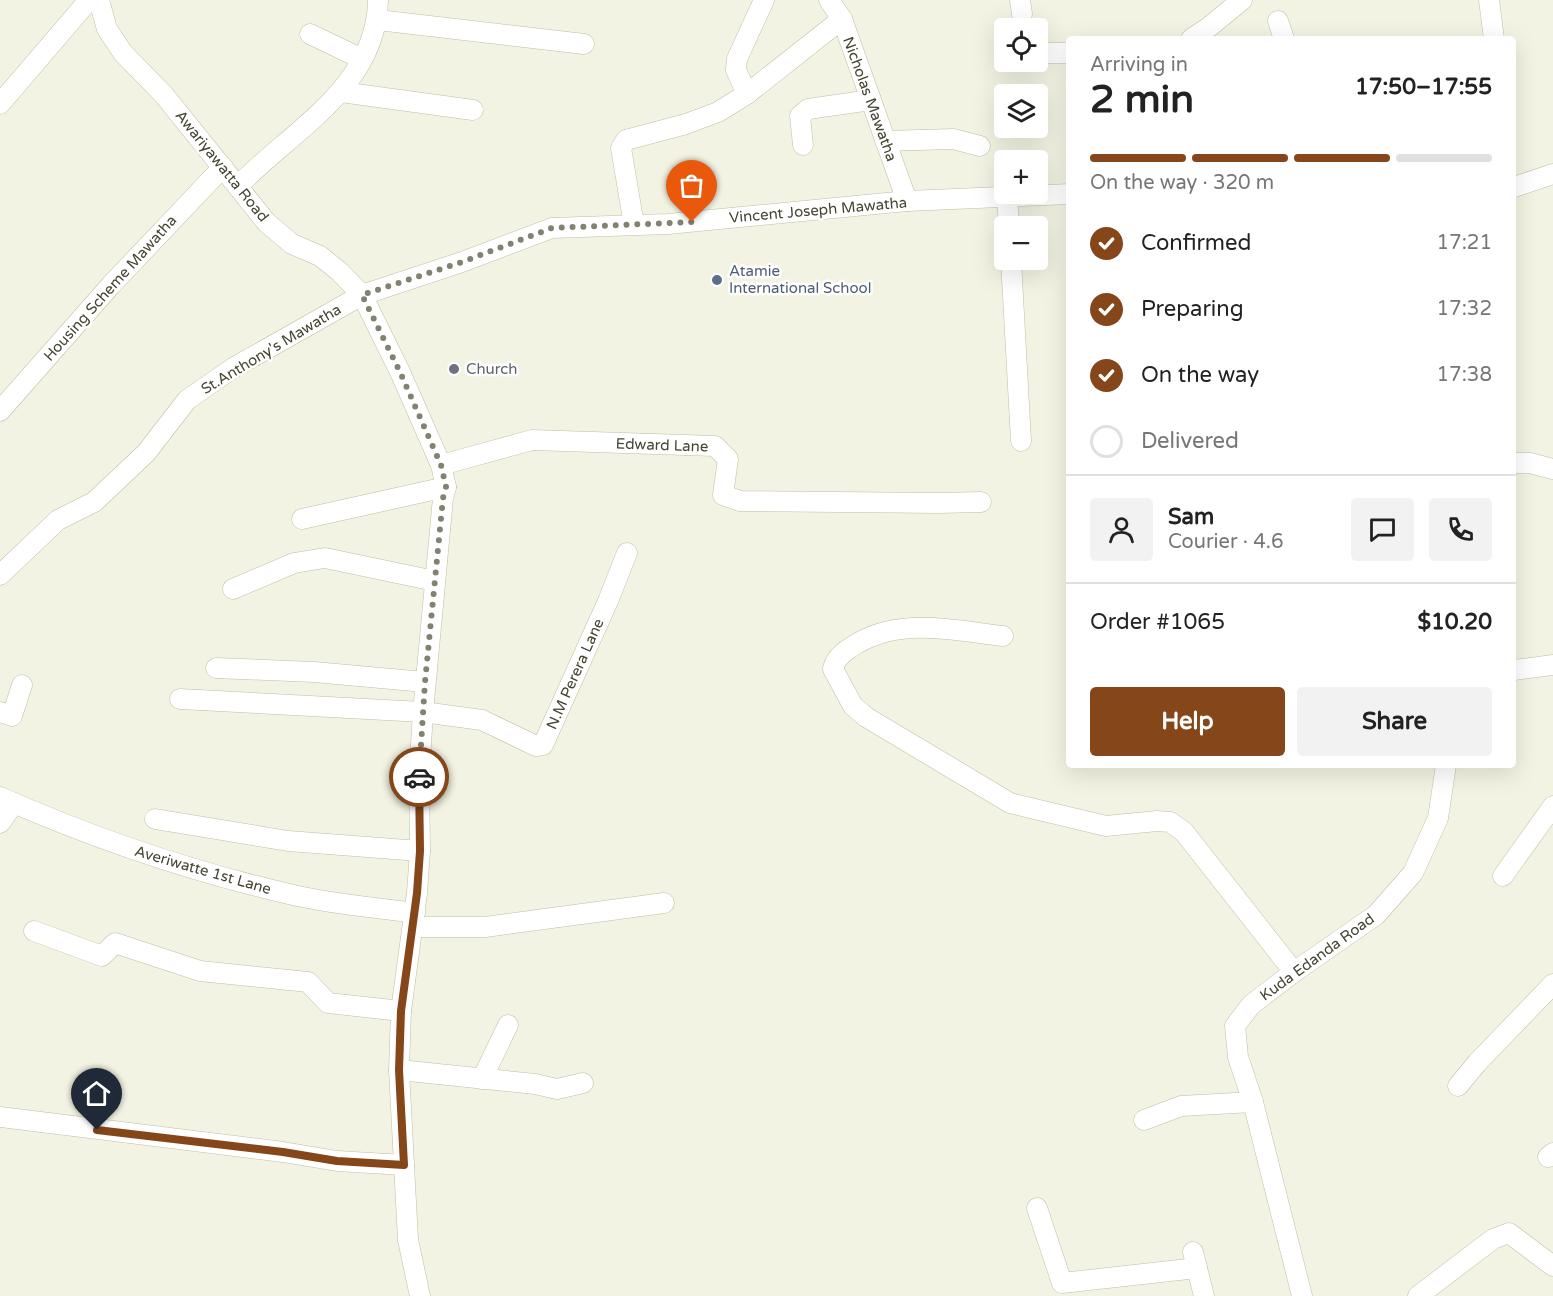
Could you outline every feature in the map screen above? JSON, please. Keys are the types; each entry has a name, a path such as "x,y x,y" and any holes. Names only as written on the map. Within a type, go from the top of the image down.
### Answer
{"street":[{"path":"0,104 89,0"},
{"name":"Awariyawatta Road","path":"99,0 107,29 123,53 164,95 267,223 292,244 320,256 340,272 362,295 400,372 441,465 446,487 443,498 425,682 419,777 420,851 414,920 401,1011 399,1070 408,1240 420,1296"},
{"path":"747,94 736,70 737,59 764,0"},
{"name":"Nicholas Mawatha","path":"829,0 842,19 907,201"},
{"path":"1196,36 1242,0"},
{"path":"1490,0 1494,36"},
{"path":"238,186 261,162 324,110 341,92 362,59 378,10 584,44"},
{"path":"634,225 621,148 626,140 686,124 718,112 747,94 842,19"},
{"path":"310,34 362,59"},
{"path":"1048,52 1066,53"},
{"path":"341,92 473,110"},
{"path":"802,146 800,116 808,109 871,100"},
{"path":"885,141 953,139 980,146"},
{"name":"Housing Scheme Mawatha","path":"1,406 223,167"},
{"path":"1516,185 1553,174"},
{"name":"Vincent Joseph Mawatha","path":"1048,195 1066,194"},
{"name":"Vincent Joseph Mawatha","path":"362,295 462,262 552,228 680,223 907,201 994,197"},
{"path":"1012,270 1021,441"},
{"name":"St.Anthony's Mawatha","path":"0,575 58,520 94,502 146,453 187,400 233,368 362,295"},
{"name":"Edward Lane","path":"441,465 532,440 715,446 728,459 723,495 740,501 981,502"},
{"path":"1516,463 1530,463 1553,469"},
{"path":"302,519 446,487"},
{"name":"N.M Perera Lane","path":"423,712 482,720 536,746 543,744 608,601 627,553"},
{"path":"232,589 294,563 325,558 435,581"},
{"path":"1003,636 931,627 899,628 876,634 857,643 836,660 833,669 858,711 1003,800 1022,807 1106,826 1157,821 1170,822 1184,832 1294,972"},
{"path":"1516,670 1553,665"},
{"path":"216,668 314,672 425,682"},
{"path":"0,712 12,716 22,685"},
{"path":"180,699 423,712"},
{"name":"Kuda Edanda Road","path":"1302,1296 1253,1102 1238,1057 1235,1026 1251,1005 1376,915 1413,873 1438,818 1446,768"},
{"path":"0,823 7,800"},
{"name":"Averiwatte 1st Lane","path":"7,800 145,854 290,895 414,920 485,927 664,903"},
{"path":"1503,876 1553,806"},
{"path":"155,819 288,841 420,851"},
{"path":"34,931 102,956 115,943 200,971 308,982 328,1003 401,1011"},
{"path":"1458,1086 1553,984"},
{"path":"482,1078 508,1024"},
{"path":"399,1070 536,1084 557,1089 583,1083"},
{"path":"1144,1120 1181,1106 1253,1102"},
{"path":"0,1117 283,1152 337,1161 404,1165"},
{"path":"1037,1208 1062,1284 1195,1260 1204,1296"},
{"path":"1418,1296 1493,1239 1509,1233 1553,1266"}],"way so far":[{"path":"419,777 425,682 443,498 446,487 441,465 400,372 362,295 462,262 552,228 692,222"}],"place":[{"name":"Atamie International School","path":"717,280"},
{"name":"Church","path":"454,369"}],"route":[{"path":"97,1130 283,1152 337,1161 404,1165 399,1070 401,1011 417,893 420,851 419,777"}]}
